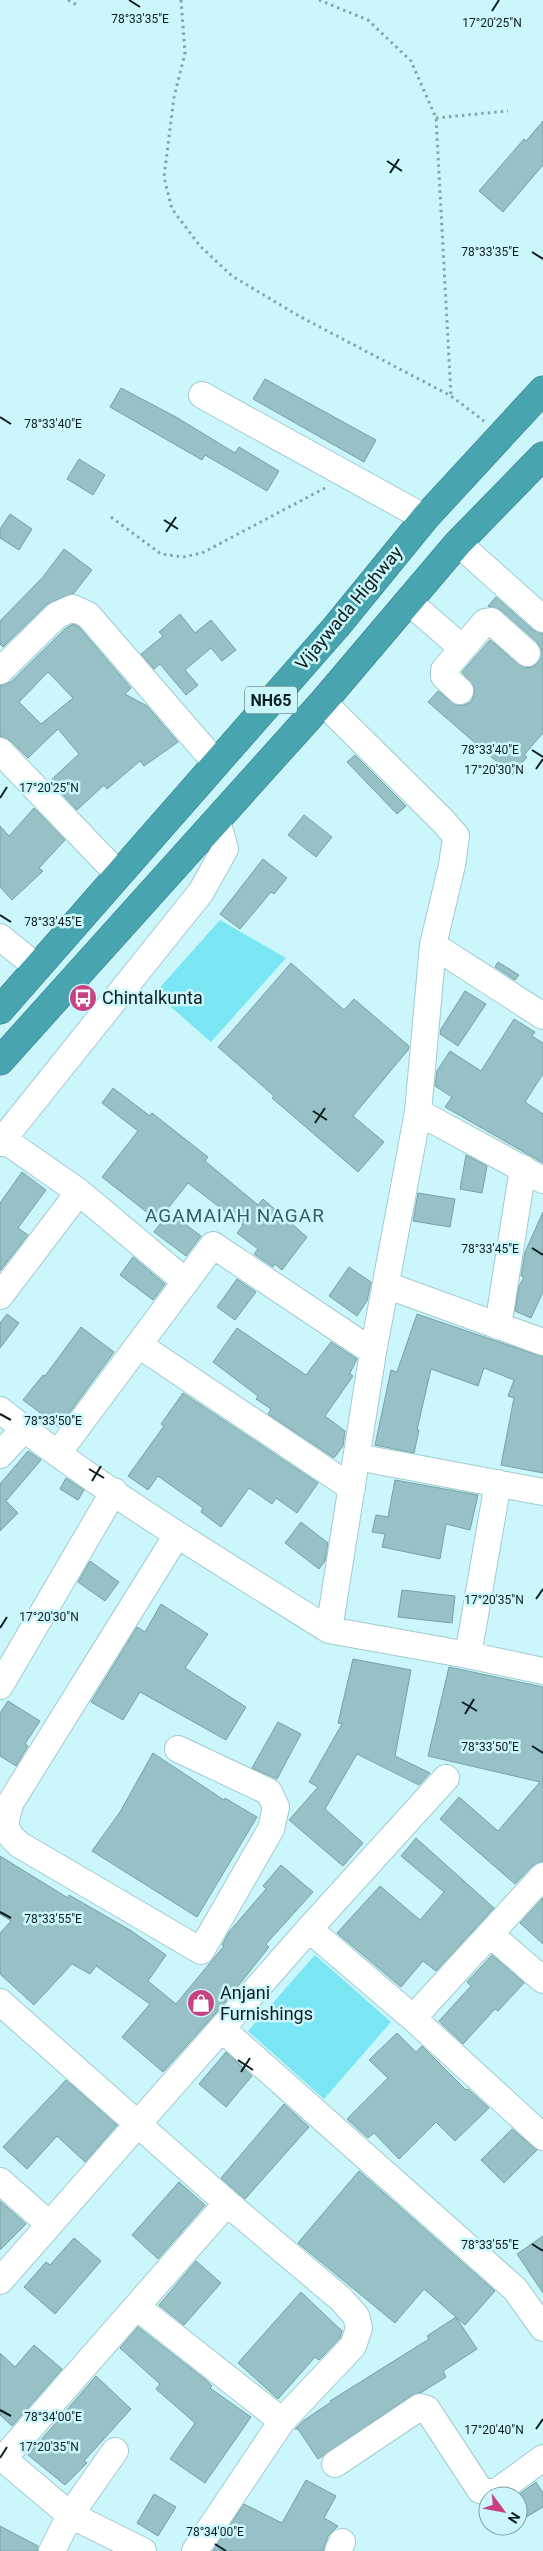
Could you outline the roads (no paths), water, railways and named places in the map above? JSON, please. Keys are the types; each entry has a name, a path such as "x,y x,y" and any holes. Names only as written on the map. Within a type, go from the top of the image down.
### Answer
{"highway":[{"name":"Vijaywada Highway","path":"0,1010 336,627 425,518 543,390"},
{"name":"NH65","path":"0,1062 323,702 458,543 543,456"},
{"path":"336,627 365,651"}],"street":[{"path":"202,395 425,518"},
{"path":"458,543 543,619"},
{"path":"408,601 462,648"},
{"path":"0,671 57,615 73,608 88,615 216,762"},
{"path":"460,691 443,674 462,648 489,620 527,653"},
{"path":"323,702 456,836 452,865 433,945 418,1112 373,1352 329,1630"},
{"path":"0,751 118,874"},
{"path":"186,1282 79,1192 2,1141 201,892 225,849 217,820"},
{"path":"0,936 37,966"},
{"path":"433,945 543,1016"},
{"path":"418,1112 533,1174 498,1326"},
{"path":"0,1296 79,1192"},
{"path":"58,1453 213,1245 373,1352"},
{"path":"386,1284 543,1342"},
{"path":"139,1345 352,1488"},
{"path":"0,1410 58,1453 178,1534 329,1630 468,1655 543,1671"},
{"path":"0,1456 24,1429"},
{"path":"357,1457 543,1492"},
{"path":"468,1655 498,1484"},
{"path":"0,1686 114,1491"},
{"path":"178,1534 11,1802 4,1821 9,1836 20,1845 201,1951 271,1829 276,1808 269,1792 178,1749"},
{"path":"0,2281 223,2030 309,1929 446,1778"},
{"path":"413,2018 543,1876"},
{"path":"309,1929 413,2018 543,2137"},
{"path":"490,1934 543,1980"},
{"path":"0,2002 227,2203 341,2299 356,2316 359,2328 353,2346 282,2421 195,2551"},
{"path":"223,2030 509,2283 522,2296 543,2328"},
{"path":"0,2181 49,2224"},
{"path":"143,2551 70,2516 2,2457 137,2307 227,2203"},
{"path":"137,2307 282,2421"},
{"path":"335,2464 420,2407 427,2409 480,2490 495,2493 543,2458"},
{"path":"52,2551 70,2516 115,2451"}],"place":[{"name":"Chintalkunta","path":"83,998"},
{"name":"Anjani Furnishings","path":"201,2003"}],"district":[{"name":"AGAMAIAH NAGAR","path":"235,1215"}]}
